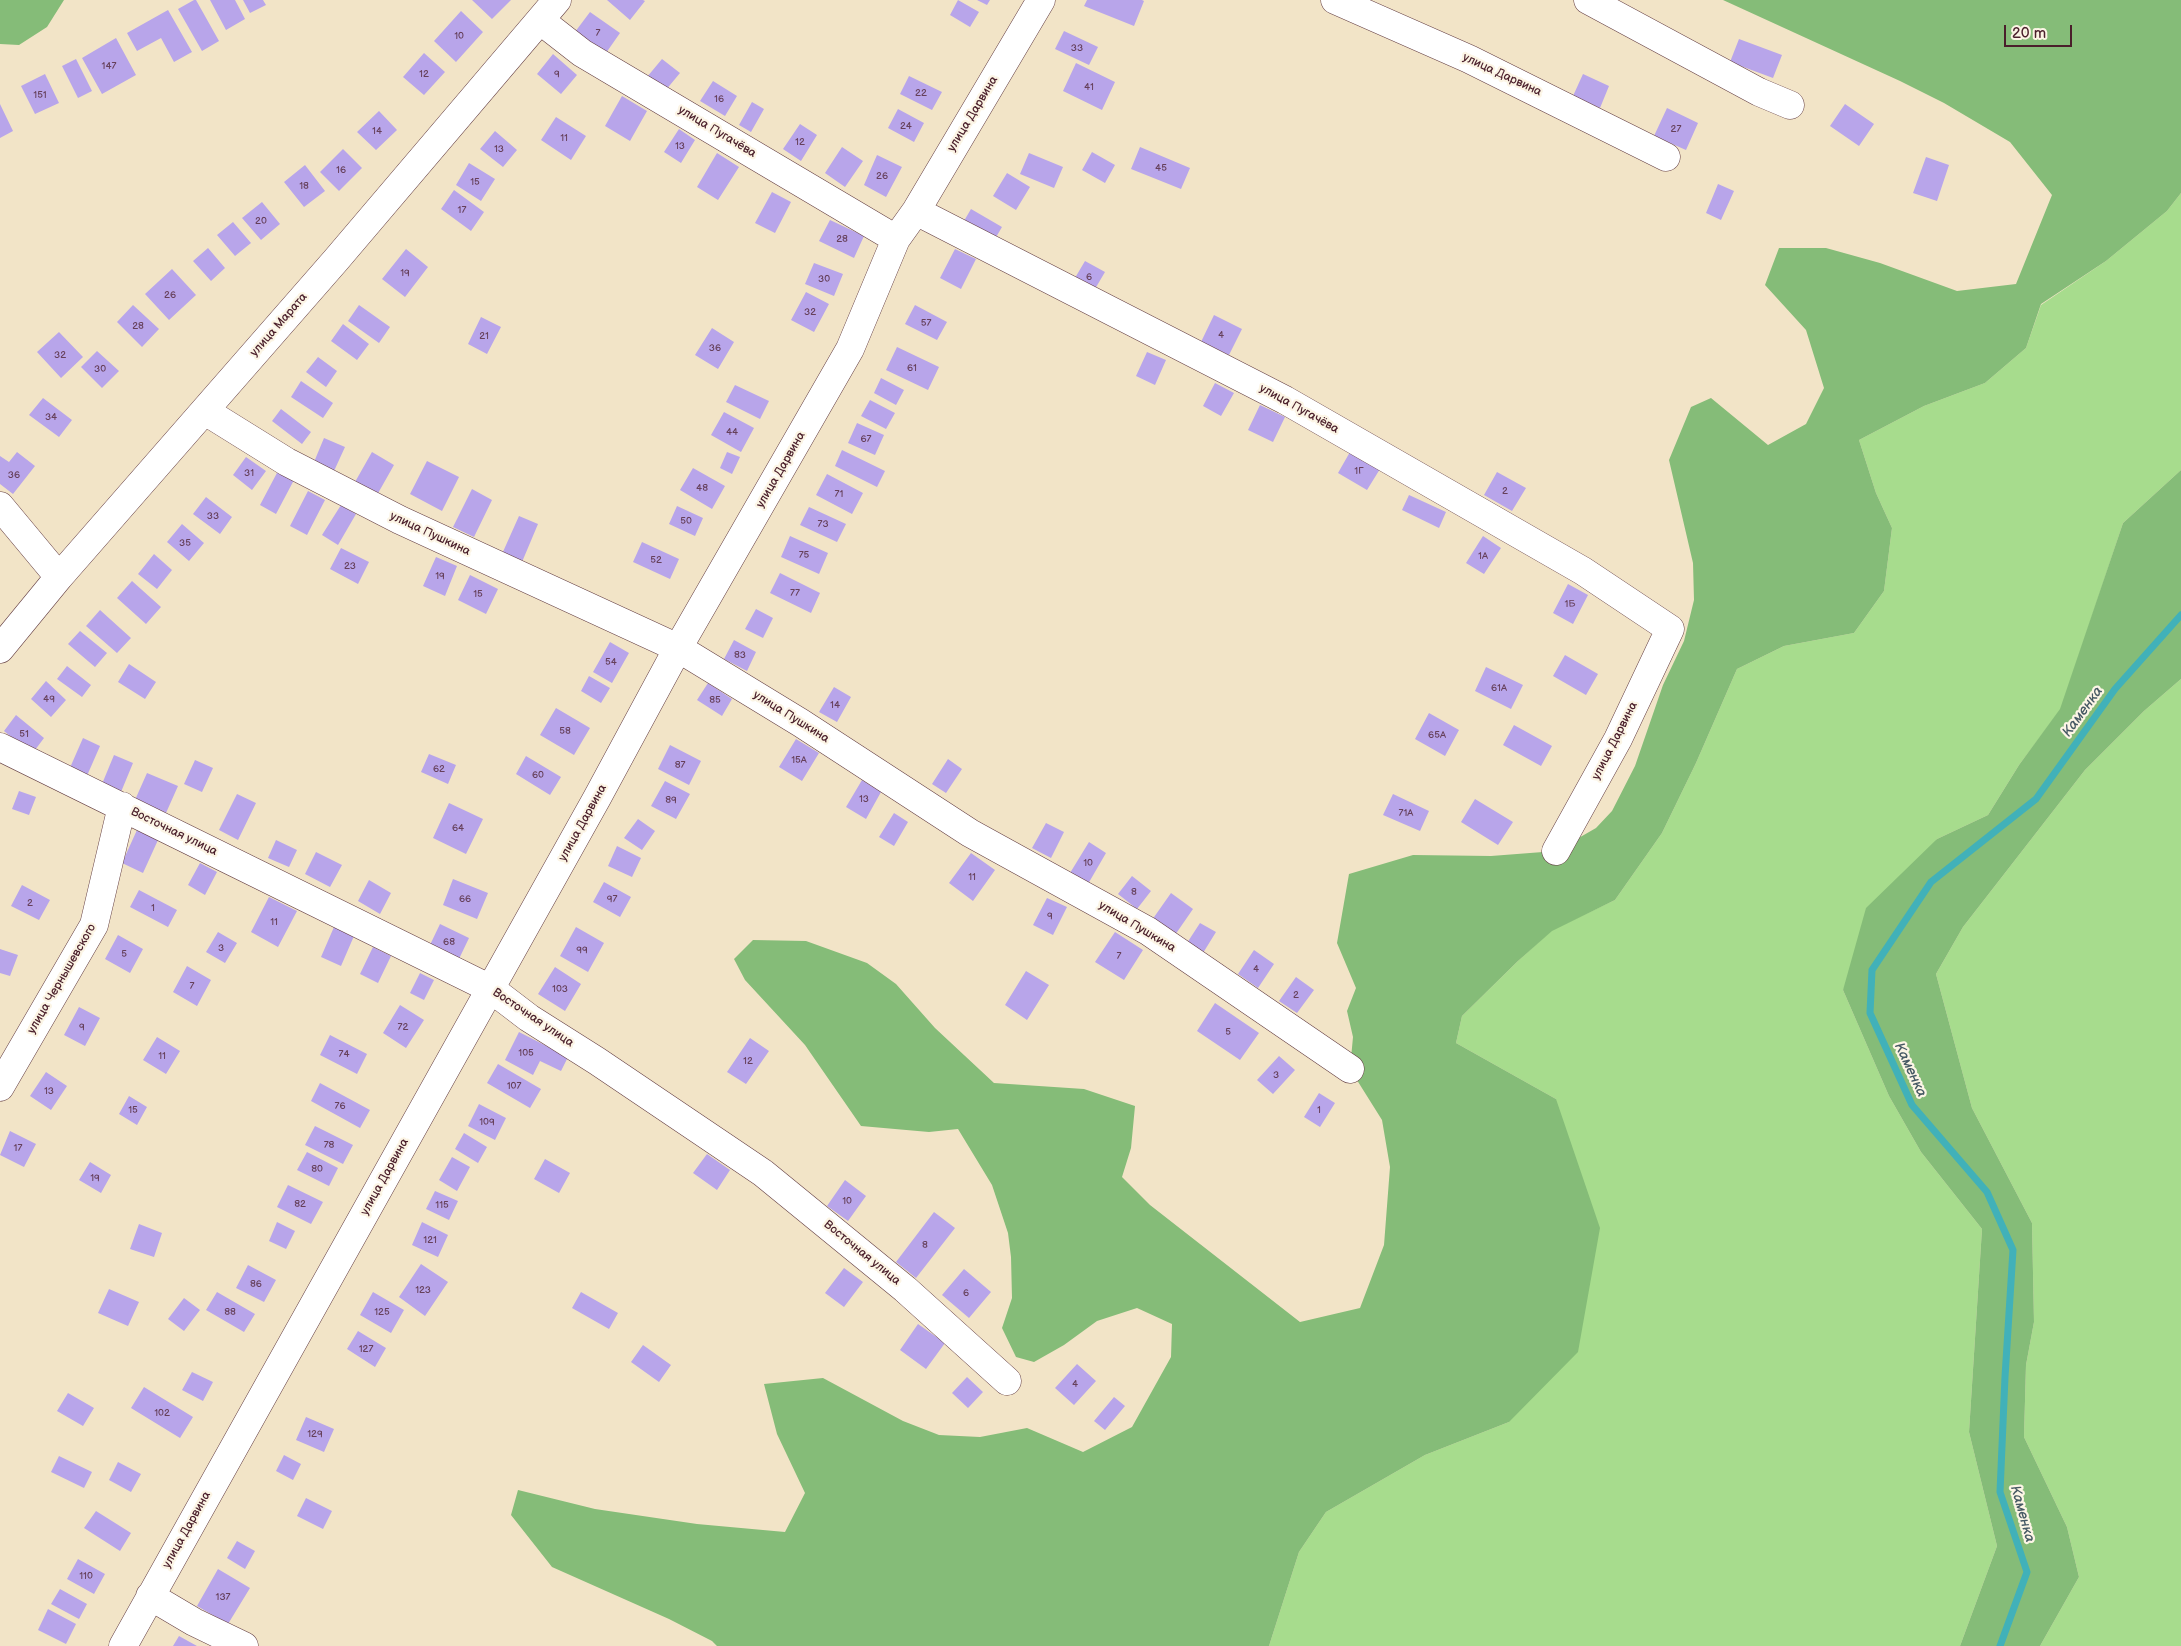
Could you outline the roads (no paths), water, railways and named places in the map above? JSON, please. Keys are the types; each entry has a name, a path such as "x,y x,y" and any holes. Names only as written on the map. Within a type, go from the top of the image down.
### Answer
{"street":[{"name":"улица Дарвина","path":"123,1646 491,989 678,648 850,349 896,239 916,211 1040,0"},
{"name":"улица Дарвина","path":"1335,0 1469,59 1666,157"},
{"path":"1588,0 1759,92 1790,105"},
{"name":"улица Пугачёва","path":"549,10 582,52 896,239"},
{"name":"улица Марата","path":"0,650 59,577 205,411 549,10"},
{"name":"улица Пугачёва","path":"916,211 1286,400 1583,571 1670,630"},
{"name":"улица Пушкина","path":"205,411 287,462 400,520 678,648 801,723 970,833 1148,931 1350,1069"},
{"path":"0,506 59,577"},
{"name":"улица Дарвина","path":"1556,851 1618,739 1670,630"},
{"name":"Восточная улица","path":"0,747 491,989 529,1018 597,1061 763,1173 905,1289 1007,1382"},
{"name":"улица Чернышевского","path":"0,1087 94,925 122,806"},
{"path":"150,1596 194,1622 244,1646"}],"waterway":[{"name":"Каменка","path":"2000,1646 2027,1572 2000,1492 2013,1250 1987,1192 1912,1105 1870,1013 1872,970 1931,882 2036,799 2115,689 2181,615"}]}
